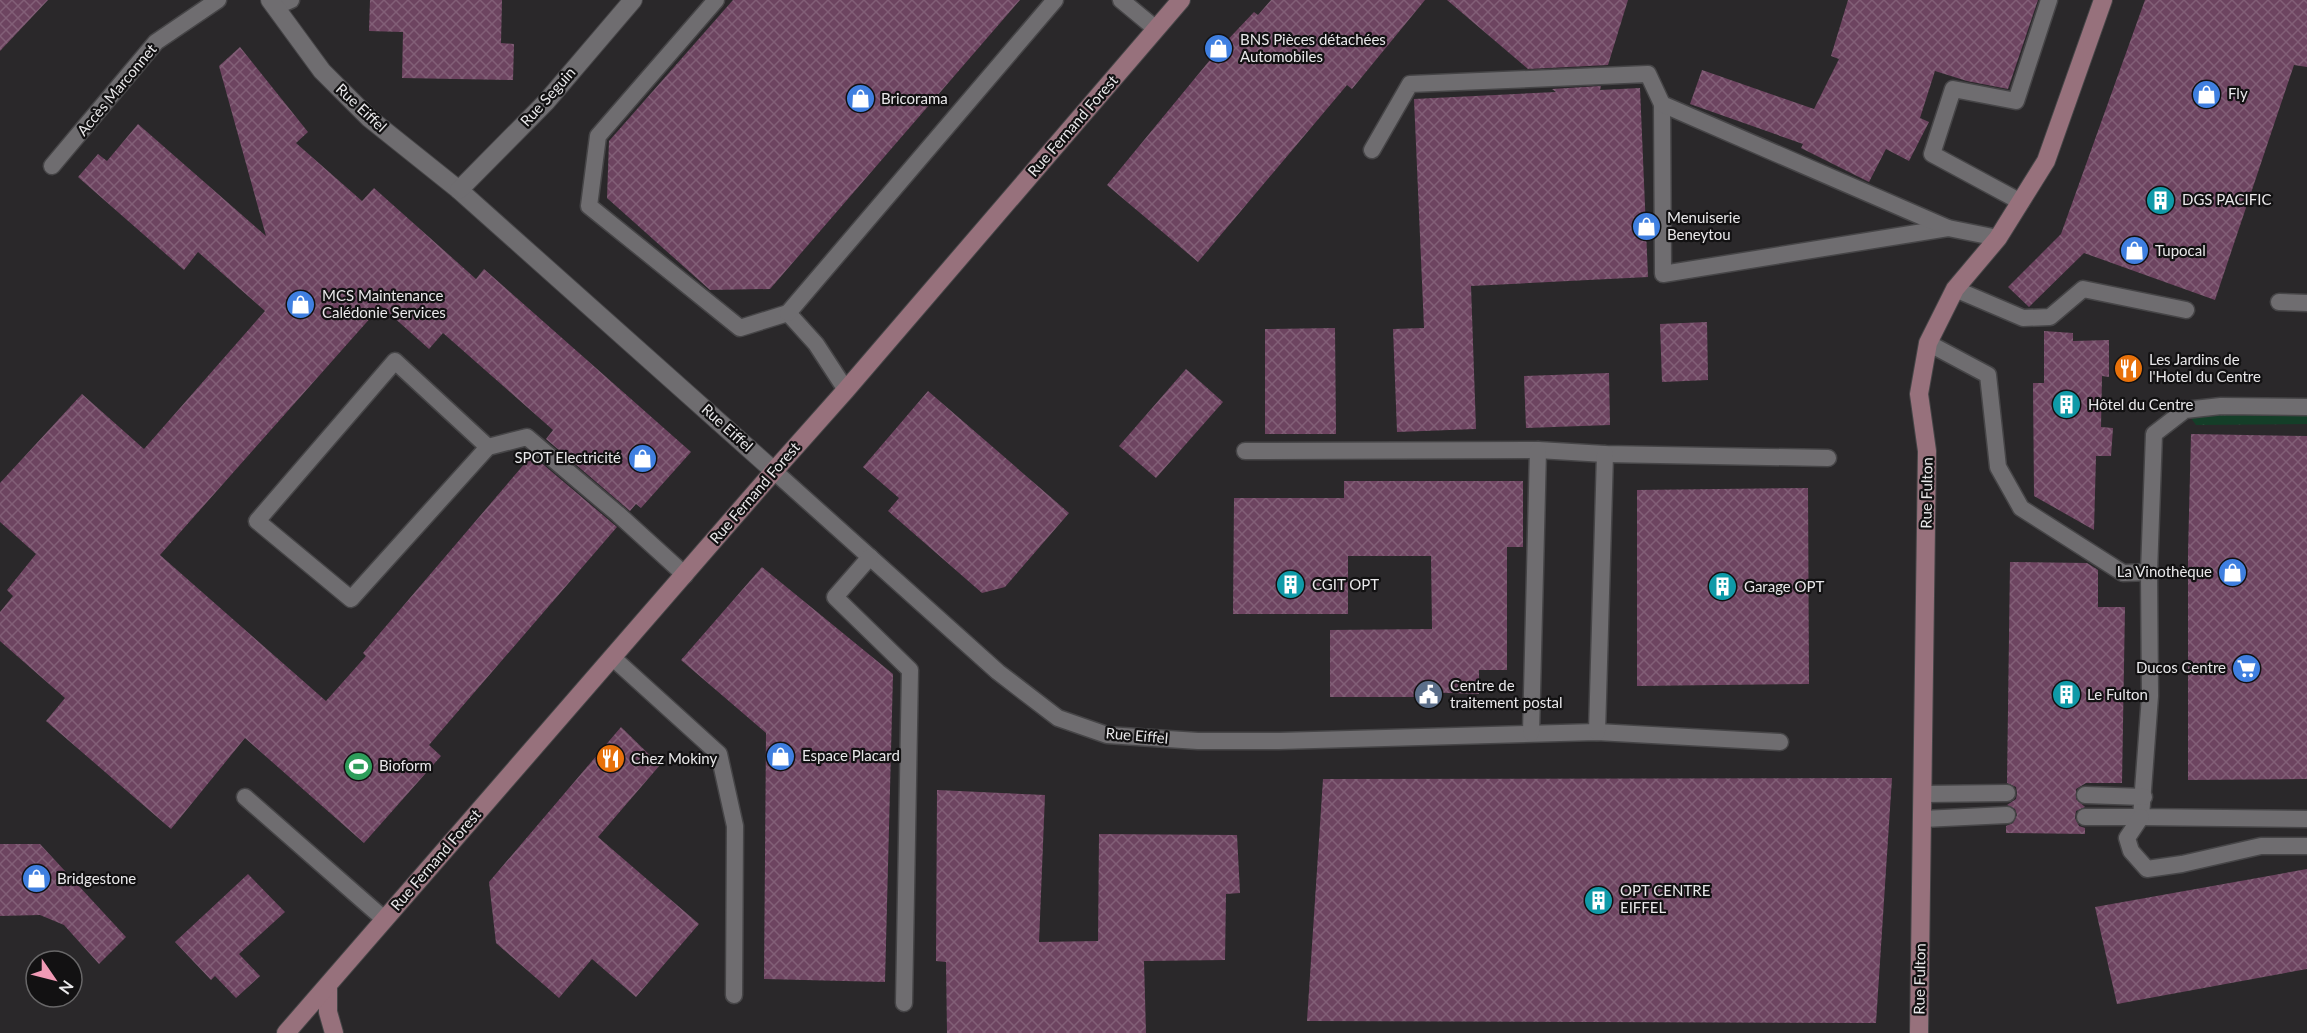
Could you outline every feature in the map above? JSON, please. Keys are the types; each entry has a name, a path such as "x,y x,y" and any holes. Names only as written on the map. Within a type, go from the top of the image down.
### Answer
{"street":[{"name":"Rue Seguin","path":"459,190 546,102 633,0"},
{"name":"Rue Fernand Forest","path":"286,1033 846,390 1181,0"},
{"name":"Rue Fulton","path":"1918,1033 1924,794 1927,450 1919,394 1928,343 1955,289 1998,238 2046,161 2103,0"},
{"name":"Rue Eiffel","path":"279,2 330,79 369,118 459,190 774,471"},
{"path":"327,986 328,1012 334,1033"}],"lane":[{"name":"Accès Marconnet","path":"52,166 156,42 218,0"},
{"path":"716,0 598,136 588,206 740,328 788,312 1056,0"},
{"path":"1121,0 1156,29"},
{"path":"2020,202 1932,154 1953,89 2016,101 2049,0"},
{"path":"1372,150 1410,84 1648,74 1662,104 1663,274 1948,228"},
{"path":"1662,104 1948,228 1998,238"},
{"path":"1955,289 2023,318 2050,317 2083,289 2186,310"},
{"path":"2279,302 2307,303"},
{"path":"788,312 816,344 846,390"},
{"path":"1928,343 1988,375 1998,467 2021,508 2123,573 2150,572"},
{"path":"488,447 395,361 257,521 351,599 488,447 526,437 685,574"},
{"path":"2307,407 2221,406 2185,410 2154,434 2150,572 2151,696 2141,817 2127,837 2131,851 2147,869 2182,864 2262,846 2307,846"},
{"path":"1531,734 1538,450"},
{"path":"1245,451 1538,450 1605,454 1828,458"},
{"path":"1597,732 1605,454"},
{"name":"Rue Eiffel","path":"774,471 998,672 1058,718 1107,735 1198,741 1279,741 1597,732 1780,742"},
{"path":"870,557 835,597 910,670 904,1003"},
{"path":"612,657 719,754 735,826 734,995"},
{"path":"1924,794 2007,793"},
{"path":"2085,795 2144,797"},
{"path":"245,797 384,919"},
{"path":"1923,819 2007,816"},
{"path":"2085,818 2307,819"}],"green space":[{"path":"2307,407 2307,424 2196,425 2185,410"}],"building":[{"path":"0,0 48,0 0,51"},
{"path":"370,0 502,0 501,43 514,44 513,80 402,78 403,32 369,31"},
{"path":"733,0 1020,0 770,289 710,290 607,198 609,141"},
{"path":"1271,0 1425,0 1352,89 1347,85 1198,262 1107,185 1219,49 1254,12 1258,15"},
{"path":"1447,0 1628,0 1608,65 1528,69"},
{"path":"1848,0 2038,0 2008,89 1967,81 1935,71 1920,118 1929,122 1909,161 1886,149 1869,182 1801,148 1803,144 1690,104 1702,70 1814,109 1839,59 1831,56"},
{"path":"2145,0 2307,0 2307,67 2294,65 2215,300 2084,253 2029,307 2008,287 2061,234"},
{"path":"240,47 308,132 296,143 362,201 374,188 476,279 484,269 691,452 641,508 636,504 630,511 546,439 553,430 443,333 429,349 381,306 160,555 326,701 366,656 363,653 532,455 617,527 429,745 441,756 364,843 245,738 171,829 46,721 65,698 0,641 0,612 13,596 7,590 36,554 0,522 0,483 82,394 144,449 265,311 198,252 184,270 78,177 98,154 107,161 138,124 266,236 219,66"},
{"path":"1601,86 1600,90 1640,88 1648,277 1471,286 1476,429 1397,432 1393,329 1424,328 1414,99 1556,92 1552,89"},
{"path":"1707,322 1708,380 1662,382 1660,324"},
{"path":"1335,328 1336,434 1265,434 1265,329"},
{"name":"Hôtel du Centre","path":"2044,331 2073,333 2073,341 2109,340 2109,377 2102,376 2101,427 2113,428 2111,456 2096,456 2094,530 2034,496 2033,383 2044,383"},
{"path":"1186,369 1223,402 1156,478 1119,446"},
{"path":"1609,373 1610,425 1526,428 1524,376"},
{"path":"928,391 1069,513 1005,587 982,593 888,511 899,498 863,467"},
{"name":"Ducos Centre","path":"2191,434 2307,436 2307,779 2188,780 2188,553"},
{"name":"CGIT OPT","path":"1344,481 1523,481 1523,547 1507,547 1507,670 1479,670 1479,694 1418,692 1418,697 1330,697 1330,630 1432,629 1431,556 1348,556 1348,614 1233,614 1234,498 1344,498"},
{"name":"Garage OPT","path":"1808,488 1809,684 1637,686 1637,490"},
{"name":"Le Fulton","path":"2010,562 2087,563 2098,570 2098,607 2125,607 2122,783 2086,783 2076,789 2076,799 2085,807 2076,811 2075,818 2079,826 2085,828 2085,834 2006,833 2006,826 2013,823 2017,815 2015,809 2007,805 2016,799 2017,793 2016,787 2007,783"},
{"path":"762,567 893,674 885,982 764,979 766,733 681,660"},
{"path":"621,727 660,765 598,837 699,924 636,997 592,959 559,998 496,943 489,882"},
{"name":"OPT CENTRE EIFFEL","path":"1892,778 1876,1023 1307,1021 1323,779"},
{"path":"937,790 1045,795 1039,942 1098,941 1099,834 1237,835 1240,893 1226,894 1225,960 1144,961 1146,1033 947,1033 946,962 936,961"},
{"name":"Bridgestone","path":"0,844 40,844 126,937 99,964 64,925 40,915 0,916"},
{"path":"2307,869 2307,969 2117,1004 2095,907"},
{"path":"248,874 285,912 239,954 260,976 236,998 215,976 211,980 175,942"}],"place":[{"name":"BNS Pièces détachées Automobiles","path":"1219,49"},
{"name":"Fly","path":"2207,94"},
{"name":"Bricorama","path":"860,99"},
{"name":"DGS PACIFIC","path":"2161,200"},
{"name":"Menuiserie Beneytou","path":"1646,227"},
{"name":"Tupocal","path":"2134,251"},
{"name":"MCS Maintenance Calédonie Services","path":"301,305"},
{"name":"Les Jardins de l'Hotel du Centre","path":"2128,369"},
{"name":"Hôtel du Centre","path":"2067,405"},
{"name":"SPOT Electricité","path":"642,458"},
{"name":"La Vinothèque","path":"2233,572"},
{"name":"CGIT OPT","path":"1291,585"},
{"name":"Garage OPT","path":"1723,587"},
{"name":"Ducos Centre","path":"2247,668"},
{"name":"Centre de traitement postal","path":"1429,695"},
{"name":"Le Fulton","path":"2066,695"},
{"name":"Espace Placard","path":"781,756"},
{"name":"Chez Mokiny","path":"610,759"},
{"name":"Bioform","path":"358,766"},
{"name":"Bridgestone","path":"36,879"},
{"name":"OPT CENTRE EIFFEL","path":"1599,900"}]}
